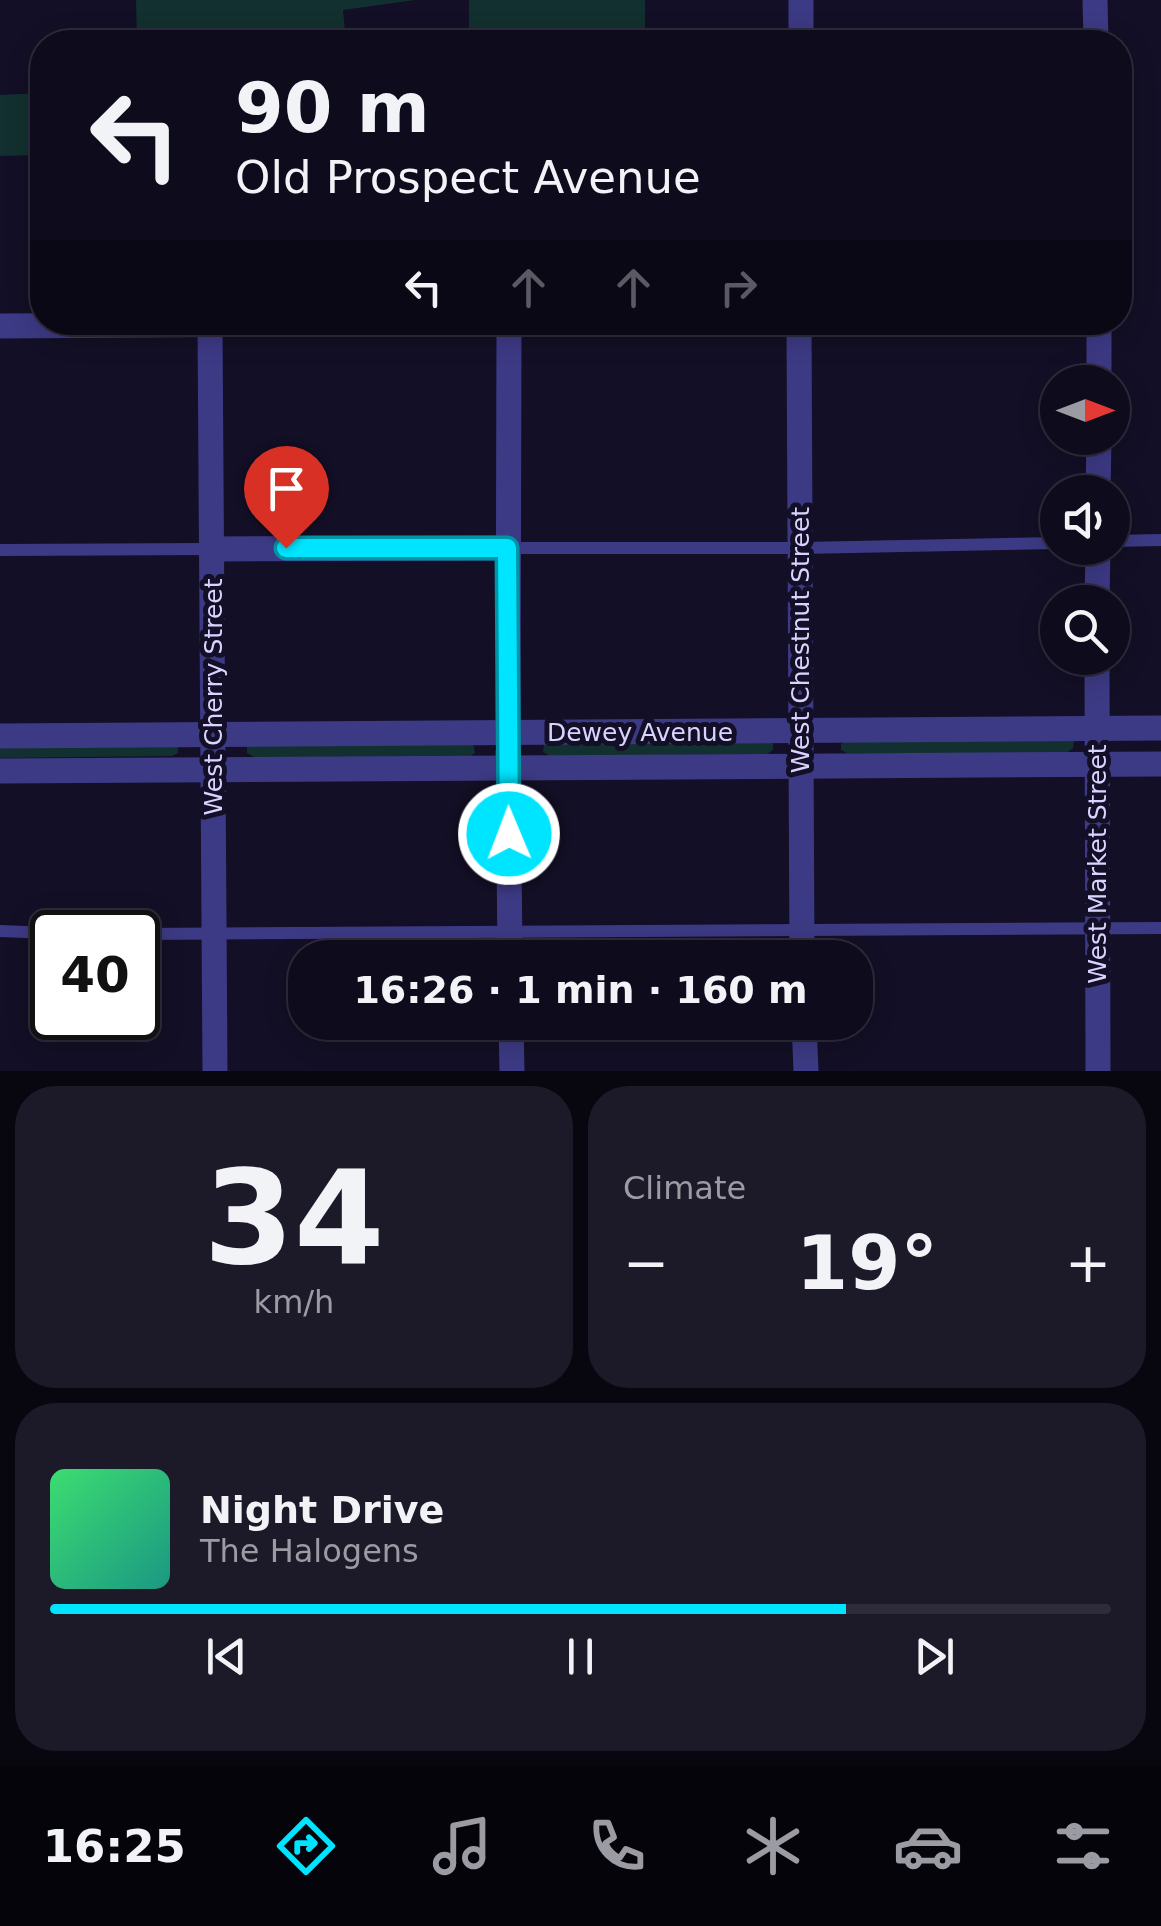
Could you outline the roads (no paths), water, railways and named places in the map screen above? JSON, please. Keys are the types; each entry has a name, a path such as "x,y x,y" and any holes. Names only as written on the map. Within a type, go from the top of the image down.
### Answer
{"street":[{"path":"802,0 802,30"},
{"path":"1095,0 1096,30"},
{"path":"0,326 30,326"},
{"name":"West Cherry Street","path":"210,335 214,1071"},
{"path":"509,335 510,940"},
{"name":"West Chestnut Street","path":"799,335 802,940"},
{"path":"1099,335 1099,365"},
{"path":"212,549 507,548"},
{"name":"West Market Street","path":"1097,675 1098,1071"},
{"name":"Dewey Avenue","path":"0,736 1161,728"},
{"name":"Dewey Avenue","path":"0,772 1161,764"},
{"path":"511,1040 512,1071"},
{"path":"805,1040 806,1071"}],"lane":[{"path":"1130,541 1161,540"},
{"path":"507,548 802,548 1040,542"},
{"path":"0,550 212,549"},
{"path":"873,941 1161,928"},
{"path":"0,931 30,932"},
{"path":"160,934 349,940"}]}
